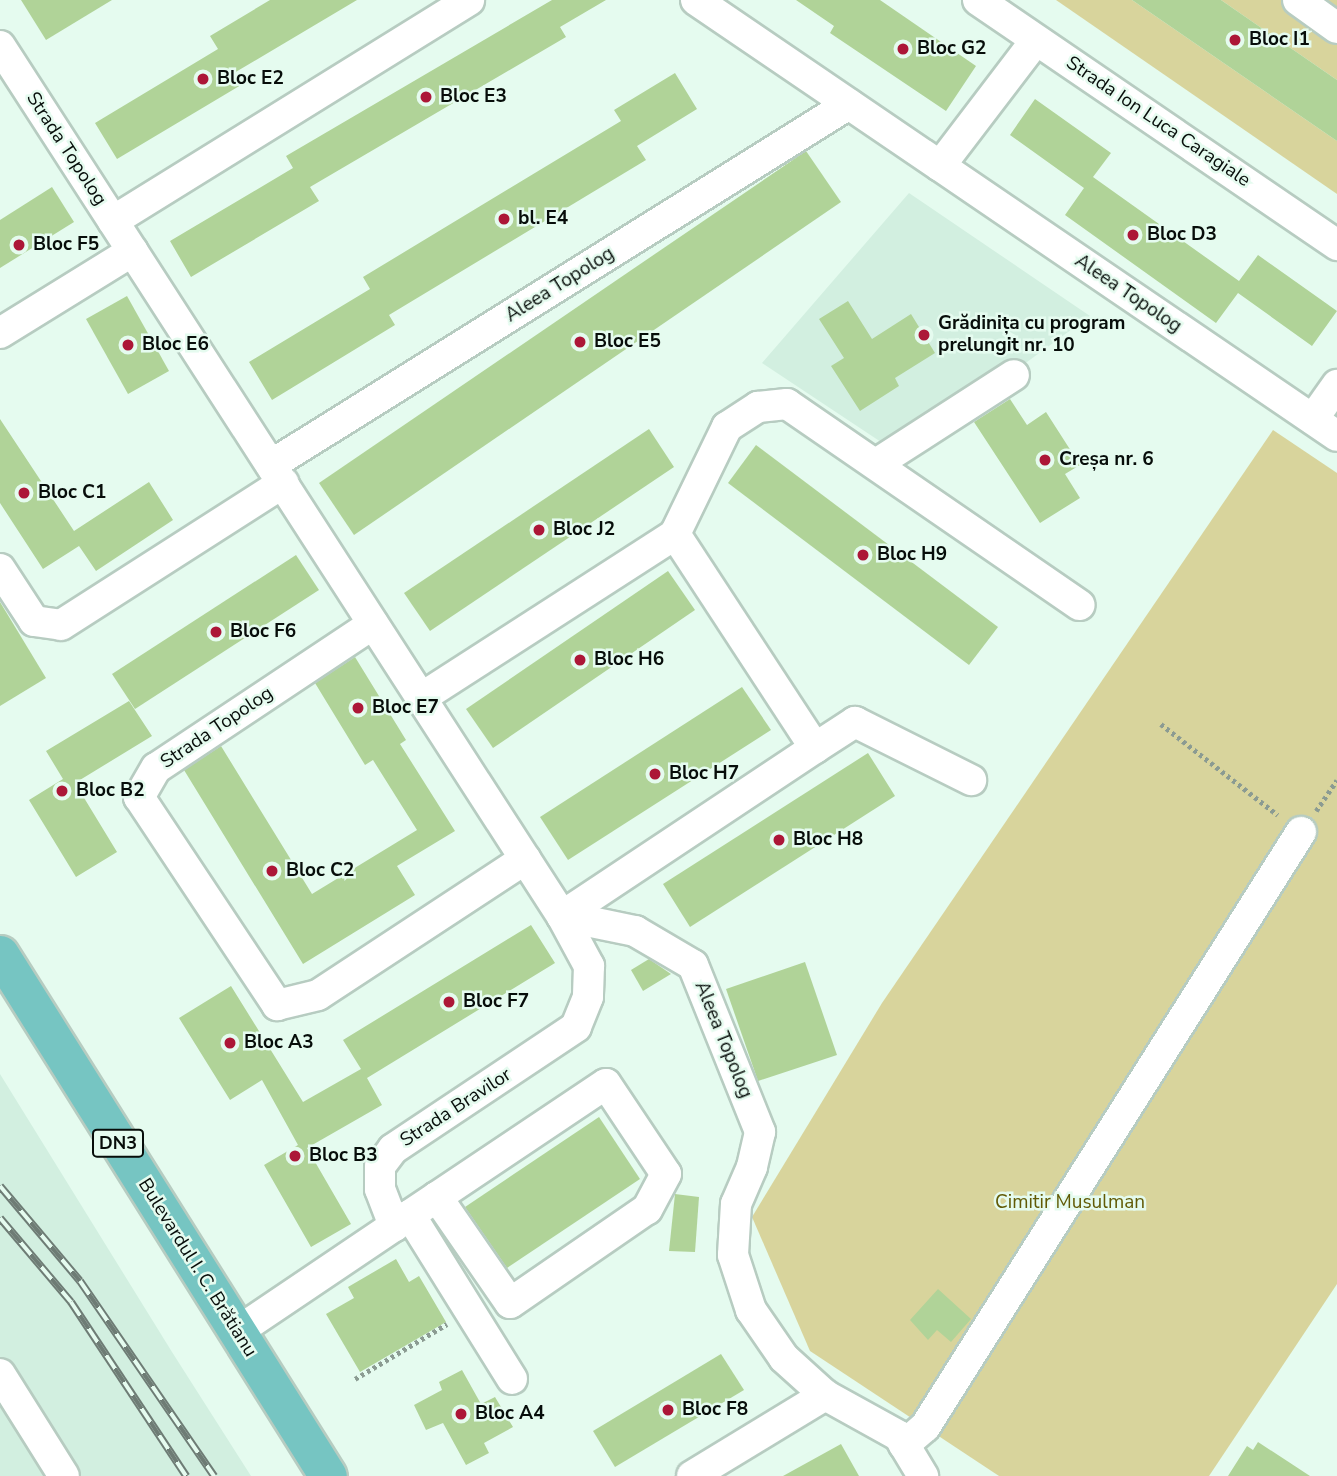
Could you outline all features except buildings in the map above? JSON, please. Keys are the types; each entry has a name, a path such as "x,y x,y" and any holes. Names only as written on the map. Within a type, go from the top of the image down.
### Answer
{"main road":[{"name":"Bulevardul I. C. Brătianu","path":"0,954 328,1476"}],"street":[{"path":"113,221 469,0"},
{"name":"Aleea Topolog","path":"696,0 1325,427"},
{"path":"1298,0 1337,28"},
{"name":"Strada Ion Luca Caragiale","path":"994,5 1036,40 1337,245"},
{"path":"940,166 1036,40"},
{"name":"Strada Topolog","path":"0,46 562,916"},
{"name":"Aleea Topolog","path":"0,569 34,621 61,625 277,474 849,104"},
{"path":"0,333 133,251"},
{"path":"876,464 1013,375"},
{"path":"1325,427 1337,385"},
{"path":"421,698 675,534 727,427 758,407 788,404 1080,605"},
{"path":"675,534 815,748"},
{"name":"Strada Topolog","path":"373,624 156,768 139,797 277,1005 318,995 525,859"},
{"path":"562,916 855,722 971,780"},
{"path":"904,1445 925,1427 1300,832"},
{"name":"Aleea Topolog","path":"562,916 635,931 693,965 760,1132 752,1167 736,1204 733,1255 751,1310 784,1358 825,1395 900,1436 923,1476"},
{"name":"Strada Bravilor","path":"512,1379 469,1311 380,1189 380,1166 393,1149 576,1027 588,997 589,966 562,916"},
{"path":"237,1332 402,1220 606,1084 666,1174 647,1209 510,1303 437,1197"},
{"path":"0,1374 64,1476"},
{"path":"692,1476 825,1395"}],"path":[{"path":"1161,724 1300,832 1337,780"},
{"path":"355,1380 469,1311"}],"shaded area":[{"name":"Grădinița cu program prelungit nr. 10","path":"909,193 1090,316 1027,362 1010,362 884,444 762,363"},
{"path":"0,1074 172,1352 251,1476 0,1476"}],"green space":[{"path":"1056,0 1132,0 1337,141 1337,194"},
{"path":"1221,0 1337,0 1337,80"},
{"name":"Cimitir Musulman","path":"1273,430 1337,473 1337,1284 1209,1476 999,1476 810,1351 752,1217 882,1003"}],"railway":[{"path":"0,1186 80,1281 214,1476"},
{"path":"0,1218 71,1302 186,1476"}],"place":[{"name":"Bloc I1","path":"1235,40"},
{"name":"Bloc G2","path":"903,49"},
{"name":"Bloc E2","path":"203,79"},
{"name":"Bloc E3","path":"426,97"},
{"name":"bl. E4","path":"504,219"},
{"name":"Bloc D3","path":"1133,235"},
{"name":"Bloc F5","path":"19,245"},
{"name":"Grădinița cu program prelungit nr. 10","path":"924,335"},
{"name":"Bloc E5","path":"580,342"},
{"name":"Bloc E6","path":"128,345"},
{"name":"Creșa nr. 6","path":"1045,460"},
{"name":"Bloc C1","path":"24,493"},
{"name":"Bloc J2","path":"539,530"},
{"name":"Bloc H9","path":"863,555"},
{"name":"Bloc F6","path":"216,632"},
{"name":"Bloc H6","path":"580,660"},
{"name":"Bloc E7","path":"358,708"},
{"name":"Bloc H7","path":"655,774"},
{"name":"Bloc B2","path":"62,791"},
{"name":"Bloc H8","path":"779,840"},
{"name":"Bloc C2","path":"272,871"},
{"name":"Bloc F7","path":"449,1002"},
{"name":"Bloc A3","path":"230,1043"},
{"name":"Bloc B3","path":"295,1156"},
{"name":"Bloc F8","path":"668,1410"},
{"name":"Bloc A4","path":"461,1414"}]}
